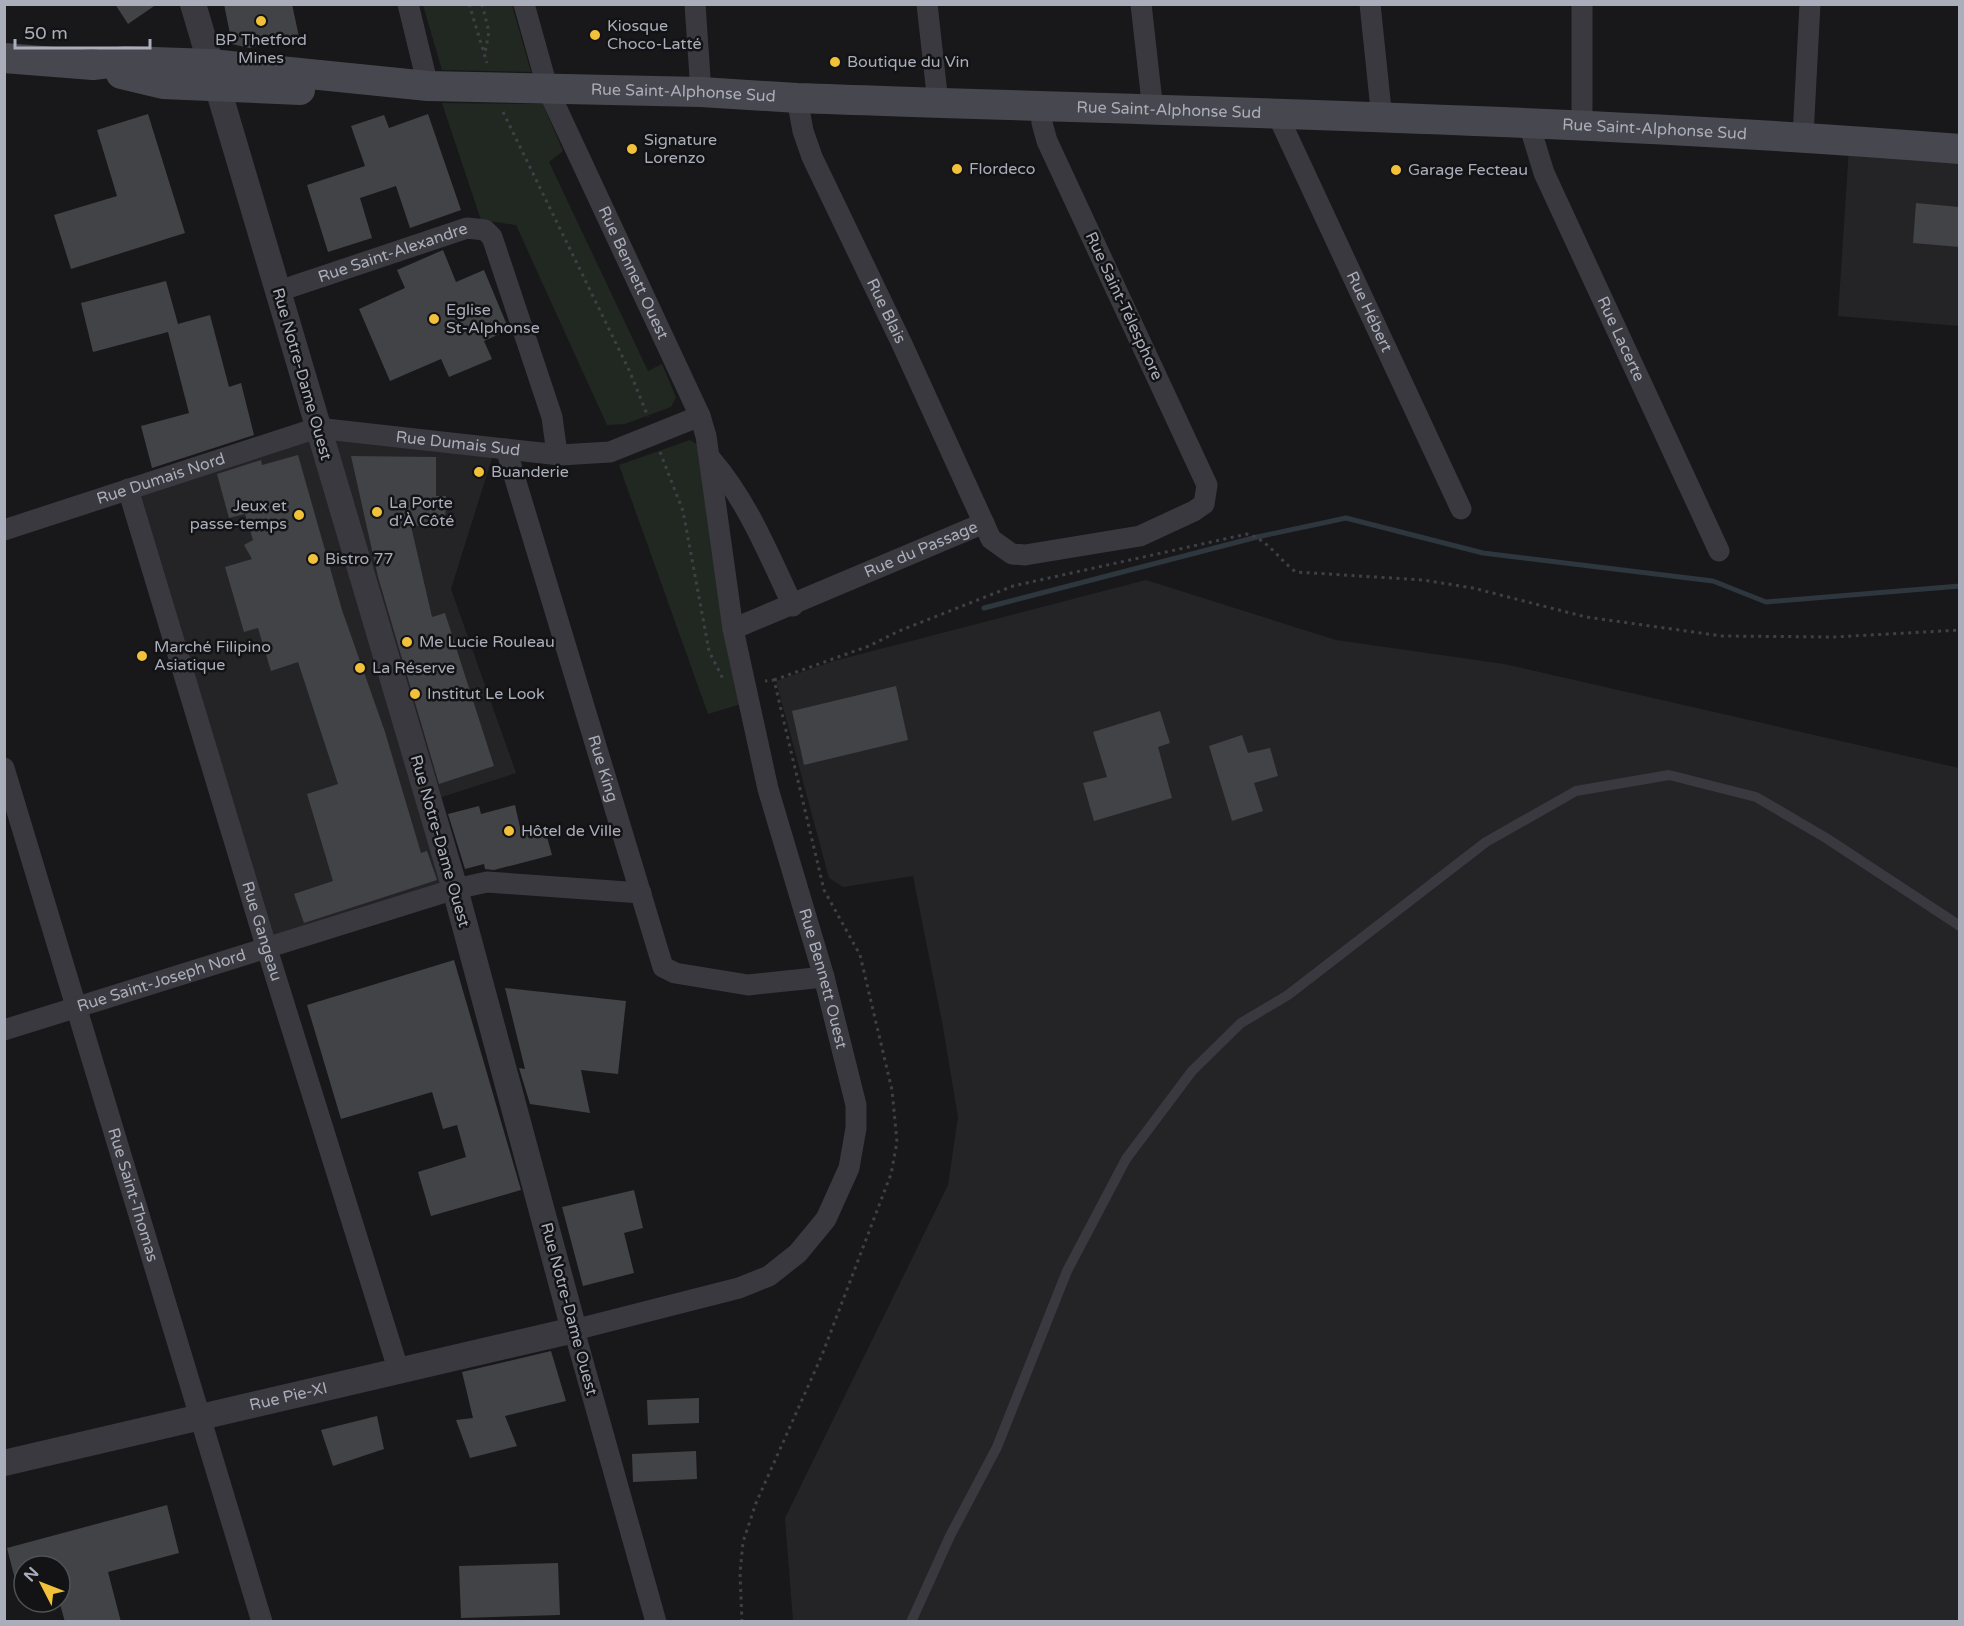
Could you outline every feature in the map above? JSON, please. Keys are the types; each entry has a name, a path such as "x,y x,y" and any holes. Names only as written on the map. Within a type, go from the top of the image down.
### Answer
{"main road":[{"name":"Rue Saint-Alphonse Sud","path":"4,58 93,65 126,61 214,76 428,86 701,92 797,98 1582,126 1803,136 1959,149"}],"street":[{"name":"Rue Notre-Dame Ouest","path":"193,4 279,291 316,428 455,889 574,1330 656,1622"},
{"path":"408,4 428,86"},
{"name":"Rue Bennett Ouest","path":"524,4 548,90 700,416 711,459 733,629 768,789 824,977 856,1105 856,1128 849,1168 826,1219 798,1254 769,1276 739,1288 574,1330"},
{"path":"695,4 701,92"},
{"path":"927,4 938,103"},
{"path":"1141,4 1153,111"},
{"path":"1370,4 1382,118"},
{"path":"1582,4 1582,126"},
{"path":"1803,136 1810,4"},
{"name":"Rue Blais","path":"797,98 803,131 812,157 902,344 984,524"},
{"name":"Rue Saint-Télesphore","path":"1041,107 1047,141 1208,485 1204,504"},
{"name":"Rue Hébert","path":"1278,116 1461,509"},
{"name":"Rue Lacerte","path":"1529,124 1544,173 1719,551"},
{"name":"Rue Saint-Alexandre","path":"279,291 467,228 485,230 492,237 552,417 557,454"},
{"name":"Rue Dumais Sud","path":"316,428 557,454 610,452 700,416"},
{"name":"Rue Dumais Nord","path":"4,530 316,428"},
{"name":"Rue King","path":"506,449 663,967 675,973 748,985 824,977"},
{"name":"Rue Bennett Ouest","path":"711,459 729,479 748,510 794,606"},
{"name":"Rue Gangeau","path":"128,489 267,949 399,1372"},
{"name":"Rue du Passage","path":"733,629 794,606 984,524 992,539 1001,548 1012,554 1025,555 1140,536 1204,504"},
{"name":"Rue Saint-Thomas","path":"4,768 262,1622"},
{"name":"Rue Saint-Joseph Nord","path":"4,1030 455,889 487,882 641,893"},
{"name":"Rue Pie-XI","path":"5,1460 202,1418 574,1330"}],"lane":[{"path":"911,1622 950,1536 997,1447 1067,1271 1125,1159 1192,1071 1241,1023 1288,995 1486,842 1576,791 1669,775 1756,797 1826,838 1959,926"}],"path":[{"path":"469,4 485,54 492,88 630,372 683,511 709,651 723,680 729,686 774,680 869,646 898,631 1013,586 1247,534 1257,537 1269,546 1286,565 1296,572 1423,580 1473,588 1610,622 1722,636 1834,637 1959,630"},
{"path":"482,4 489,32 485,54"},
{"path":"742,1622 740,1573 743,1542 775,1458 822,1355 891,1174 897,1142 892,1090 860,955 824,890 774,680"}],"shaded area":[{"path":"423,5 512,5 531,72 442,70"},
{"path":"442,103 543,104 563,151 549,162 648,371 662,364 676,397 671,407 625,424 607,425 516,225 481,220"},
{"path":"1849,147 1959,157 1959,326 1838,316"},
{"path":"328,436 493,455 451,589 516,773 439,798 464,878 270,944 136,492"},
{"path":"690,440 700,446 741,704 708,714 619,465"},
{"path":"1146,580 1336,640 1504,664 1959,768 1959,1621 793,1621 785,1518 948,1185 958,1117 913,876 843,887 829,878 776,681 834,661"}],"building":[{"path":"115,4 157,4 128,24"},
{"name":"BP Thetford Mines","path":"224,4 292,4 299,37 249,48 232,44"},
{"path":"148,114 185,233 71,269 54,215 117,196 97,130"},
{"path":"428,114 461,210 410,228 396,186 360,198 372,238 328,252 307,185 365,166 351,126 384,115 389,128"},
{"path":"1916,203 1959,207 1959,247 1913,243"},
{"name":"Eglise St-Alphonse","path":"443,250 456,282 484,270 509,330 484,341 492,359 449,377 441,359 390,381 359,309 405,288 397,270"},
{"path":"166,281 178,324 210,315 229,387 241,383 254,435 152,468 141,426 189,413 168,332 93,352 81,303"},
{"path":"298,455 342,610 385,732 421,853 427,851 437,880 304,923 294,894 333,881 307,794 338,784 298,662 271,671 258,628 244,632 225,567 252,559 244,545 253,540 245,514 229,518 217,474 261,460 262,465"},
{"path":"351,456 436,457 436,496 446,496 445,525 411,526 432,617 445,613 494,766 439,784 378,577"},
{"path":"896,686 908,740 804,765 792,711"},
{"path":"1160,711 1170,743 1158,747 1172,798 1094,821 1083,783 1107,777 1093,732"},
{"path":"1242,735 1248,753 1270,748 1278,776 1254,783 1263,811 1232,821 1209,746"},
{"path":"515,805 521,832 544,826 552,855 494,870 485,869 484,864 465,869 448,814 479,806 481,814"},
{"path":"454,960 521,1190 431,1216 418,1172 466,1157 457,1125 443,1129 432,1092 341,1119 307,1005"},
{"path":"505,988 626,1001 618,1074 581,1070 590,1113 530,1104 519,1068 525,1069"},
{"path":"634,1190 643,1228 624,1233 634,1273 583,1286 562,1207"},
{"path":"551,1351 566,1401 505,1416 517,1446 470,1458 456,1420 473,1418 462,1372"},
{"path":"699,1398 699,1423 648,1425 647,1400"},
{"path":"377,1416 384,1449 333,1466 321,1430"},
{"path":"696,1451 697,1479 633,1482 632,1454"},
{"path":"167,1505 179,1553 108,1572 121,1622 65,1622 63,1614 72,1614 72,1554 12,1554 12,1568 7,1548"},
{"path":"558,1563 560,1615 461,1618 459,1566"}],"waterway":[{"path":"984,608 1257,537 1346,518 1483,553 1713,581 1766,602 1960,586"}],"place":[{"name":"BP Thetford Mines","path":"261,21"},
{"name":"Kiosque Choco-Latté","path":"595,35"},
{"name":"Boutique du Vin","path":"835,62"},
{"name":"Signature Lorenzo","path":"632,149"},
{"name":"Flordeco","path":"957,169"},
{"name":"Garage Fecteau","path":"1396,170"},
{"name":"Eglise St-Alphonse","path":"434,319"},
{"name":"Buanderie","path":"479,472"},
{"name":"La Porte d'À Côté","path":"377,512"},
{"name":"Jeux et passe-temps","path":"299,515"},
{"name":"Bistro 77","path":"313,559"},
{"name":"Me Lucie Rouleau","path":"407,642"},
{"name":"Marché Filipino Asiatique","path":"142,656"},
{"name":"La Réserve","path":"360,668"},
{"name":"Institut Le Look","path":"415,694"},
{"name":"Hôtel de Ville","path":"509,831"}]}
